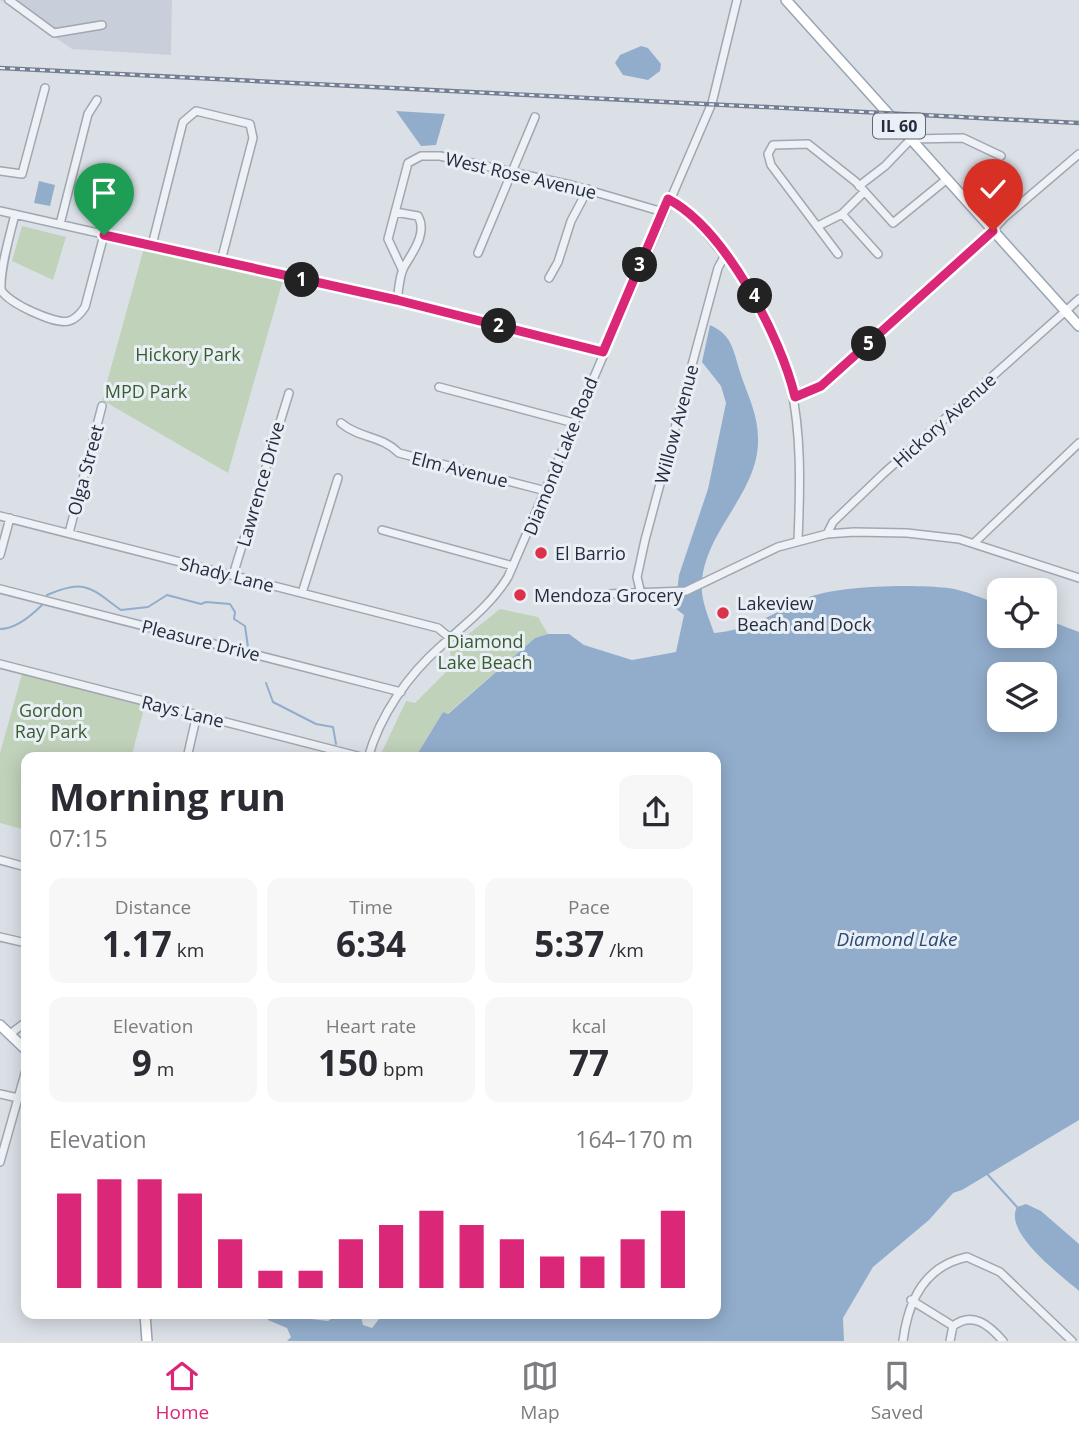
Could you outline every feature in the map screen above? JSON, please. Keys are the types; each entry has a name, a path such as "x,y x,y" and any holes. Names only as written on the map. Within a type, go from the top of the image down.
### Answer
{"main road":[{"name":"IL 60","path":"786,0 1079,326"},
{"path":"0,1025 21,1045"},
{"path":"145,1319 147,1341"}],"street":[{"path":"9,0 54,33 102,25"},
{"name":"Diamond Lake Road","path":"370,752 383,722 421,666 489,604 513,566 716,92 737,0"},
{"path":"0,171 22,174 45,88"},
{"path":"60,224 88,114 97,100"},
{"path":"152,245 183,122 196,111 242,119 250,124 253,138 221,261"},
{"path":"478,254 535,117"},
{"path":"818,226 842,214 862,189 911,139 963,138 1001,156"},
{"path":"838,254 771,165 768,155 773,145 808,144 862,189 893,223 947,180"},
{"path":"795,397 821,386 1079,154"},
{"name":"West Rose Avenue","path":"402,269 388,243 408,163 413,158 440,156 588,189 663,212"},
{"path":"549,278 558,262 571,220 588,189"},
{"path":"668,199 694,218 753,292 776,342 795,397 802,458 798,540"},
{"path":"0,211 397,300 603,352"},
{"path":"395,212 418,216 422,225 415,251 402,269 397,300"},
{"path":"15,214 1,271 1,288 4,294 22,306 57,321 67,322 81,314 85,307 104,235"},
{"path":"842,214 878,254"},
{"name":"Willow Avenue","path":"641,594 637,577 645,540 718,268 725,255"},
{"name":"Hickory Avenue","path":"827,534 833,522 874,482 1079,299"},
{"path":"439,387 574,423"},
{"name":"Lawrence Drive","path":"233,575 289,393"},
{"name":"Olga Street","path":"69,533 102,406"},
{"name":"Elm Avenue","path":"341,423 351,431 387,441 399,453 546,491"},
{"path":"974,542 1079,443"},
{"path":"302,593 338,478"},
{"name":"Shady Lane","path":"0,516 438,628 450,638"},
{"path":"0,555 10,518"},
{"path":"382,530 513,566"},
{"path":"607,594 674,593 706,582 740,562 798,540 827,534 907,533 974,542 1079,578"},
{"name":"Pleasure Drive","path":"0,589 401,692"},
{"name":"Rays Lane","path":"0,664 344,752"},
{"path":"188,752 197,714"},
{"path":"0,860 21,866"},
{"path":"0,937 21,942"},
{"path":"10,1034 21,1026"},
{"path":"0,1162 21,1088"},
{"path":"0,1094 18,1098"},
{"path":"902,1341 911,1300 919,1288 951,1262 967,1257 1000,1272 1072,1341"},
{"path":"911,1300 953,1326"},
{"path":"953,1326 974,1319 988,1325 1003,1341"},
{"path":"950,1341 953,1326"}],"shaded area":[{"path":"0,0 172,0 171,55 72,49"}],"green space":[{"path":"22,226 66,237 53,280 12,261"},
{"name":"Hickory Park","path":"144,248 283,280 228,473 102,400"},
{"name":"Diamond Lake Beach","path":"500,609 538,617 548,634 535,638 447,714 443,712 419,752 382,752 406,701 415,703 451,667 450,649"},
{"name":"Gordon Ray Park","path":"22,674 145,705 133,752 21,752 21,829 0,823 0,753"}],"water":[{"path":"641,46 648,48 661,64 660,71 648,80 623,75 615,63 620,55"},
{"path":"396,111 445,114 436,145 421,146"},
{"path":"39,181 55,185 50,206 34,203"},
{"name":"Diamond Lake","path":"710,325 723,333 733,350 758,429 756,459 750,478 718,533 703,571 702,592 714,633 747,626 813,596 851,589 893,586 954,589 987,600 987,648 1057,648 1057,624 1079,632 1079,1120 953,1193 929,1220 873,1267 843,1318 844,1341 287,1341 291,1337 287,1328 268,1319 361,1319 363,1325 372,1328 379,1319 721,1319 721,752 419,752 443,712 448,714 535,638 548,634 569,634 584,645 632,660 676,652 684,615 675,608 679,575 708,489 726,403 721,386 702,362"},
{"path":"1026,1204 1041,1211 1079,1244 1079,1291 1036,1253 1018,1229 1015,1217 1017,1207"}],"waterway":[{"path":"47,595 79,586 94,591 121,610 148,607 167,595 201,604 230,604 235,612 234,619 245,626 248,647"},
{"path":"0,629 17,624 42,605"},
{"path":"266,683 273,702 316,724 333,727 336,744"},
{"path":"988,1175 1017,1207"}],"railway":[{"path":"0,68 1079,123"}],"place":[{"name":"El Barrio","path":"541,553"},
{"name":"Mendoza Grocery","path":"520,595"},
{"name":"Lakeview Beach and Dock","path":"723,613"}],"route":[{"path":"104,235 397,300 603,352 668,199 694,218 753,292 776,342 795,397 821,386 993,231"}],"park label":[{"name":"MPD Park","path":"146,391"}]}
